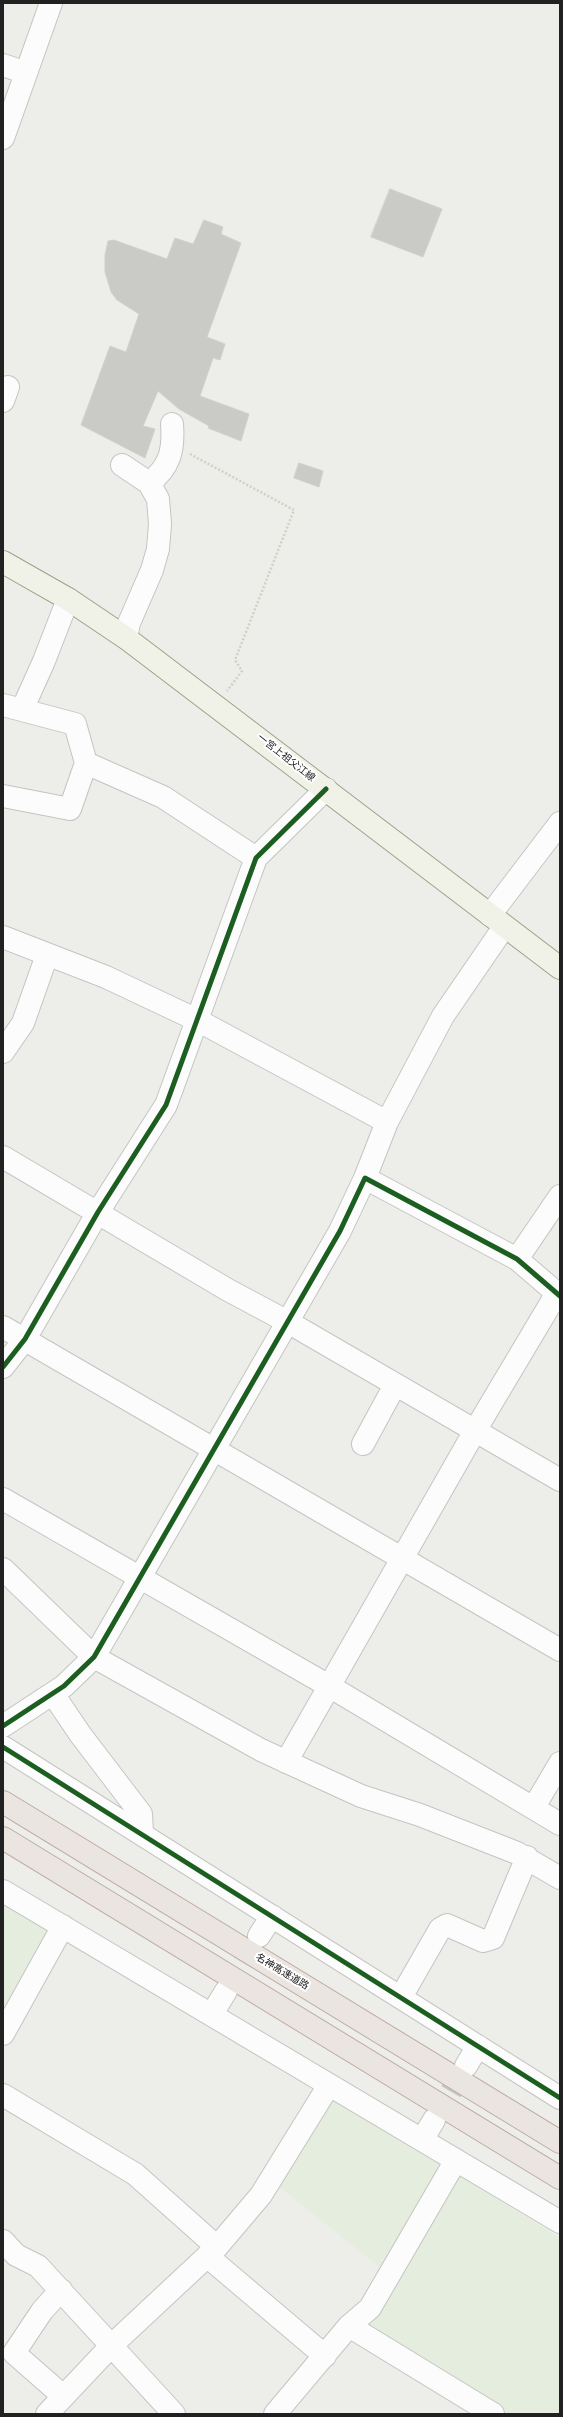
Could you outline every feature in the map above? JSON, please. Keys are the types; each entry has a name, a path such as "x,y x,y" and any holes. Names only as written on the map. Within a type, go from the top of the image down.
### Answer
{"highway":[{"name":"名神高速道路","path":"3,1802 560,2142"},
{"path":"3,1838 560,2178"}],"main road":[{"name":"一宮上祖父江線","path":"3,562 68,599 126,638 560,968"}],"street":[{"path":"3,138 51,3"},
{"path":"3,65 26,73"},
{"path":"149,483 166,465 173,446 172,424"},
{"path":"122,465 149,483 158,499 160,524 158,549 141,599 129,623 126,638"},
{"path":"3,796 70,809 86,763 75,724 13,708 44,661 68,599"},
{"path":"86,763 163,797 256,858"},
{"path":"3,1367 25,1339 98,1212 166,1105 256,858 326,789"},
{"path":"3,1726 53,1694 94,1657 142,1578 214,1449 340,1231 365,1178 387,1122 443,1016 497,921 560,823"},
{"path":"3,937 106,977 197,1020 387,1122"},
{"path":"3,1052 23,1023 47,955"},
{"path":"3,1157 228,1290 288,1322 395,1385 476,1429 560,1480"},
{"path":"286,1762 404,1559 476,1429 558,1294 517,1259 365,1178"},
{"path":"517,1259 560,1196"},
{"path":"3,1327 560,1650"},
{"path":"362,1444 395,1385"},
{"path":"3,1499 329,1686 534,1807 560,1824"},
{"path":"3,1570 94,1657 286,1762 361,1796 420,1815 526,1857 560,1878"},
{"path":"53,1694 80,1734 141,1814 142,1833"},
{"path":"4,1752 142,1833 560,2098"},
{"path":"534,1807 560,1763"},
{"path":"401,1997 440,1929 447,1925 483,1941 493,1938 526,1857"},
{"path":"3,1891 560,2222"},
{"path":"259,1936 272,1916"},
{"path":"3,2034 63,1926"},
{"path":"212,2014 226,1991"},
{"path":"466,2066 478,2046"},
{"path":"47,2414 112,2344 212,2252 261,2195 329,2084"},
{"path":"3,2095 135,2174 212,2252 325,2356"},
{"path":"422,2140 434,2120"},
{"path":"275,2414 349,2326 370,2308 456,2160"},
{"path":"3,2241 16,2255 38,2266 112,2344 174,2414"},
{"path":"61,2290 42,2311 14,2353 63,2396"},
{"path":"349,2326 493,2414"}],"path":[{"path":"173,446 294,510 235,660 242,671 217,706"}],"green space":[{"path":"3,1906 52,1934 3,2016"},
{"path":"330,2098 445,2167 382,2269 273,2182"},
{"path":"457,2174 560,2238 560,2414 508,2414 360,2327"}],"building":[{"path":"390,189 442,209 423,257 371,237"},
{"path":"204,220 223,227 221,234 241,243 207,337 225,344 220,360 213,358 200,396 249,414 241,441 208,428 209,426 179,409 158,391 143,426 155,429 145,458 81,425 110,346 126,352 139,314 117,300 111,292 105,272 105,255 108,241 114,240 167,259 175,238 193,244"},
{"path":"299,463 323,471 319,487 294,478"}],"tunnel":[{"path":"226,1991 259,1936"},
{"path":"434,2120 466,2066"}],"cycle path":[{"path":"3,1367 25,1339 98,1212 166,1105 256,858 326,789"},
{"path":"3,1726 64,1686 94,1657 340,1231 365,1178 517,1259 560,1296"},
{"path":"3,1747 560,2098"}]}
